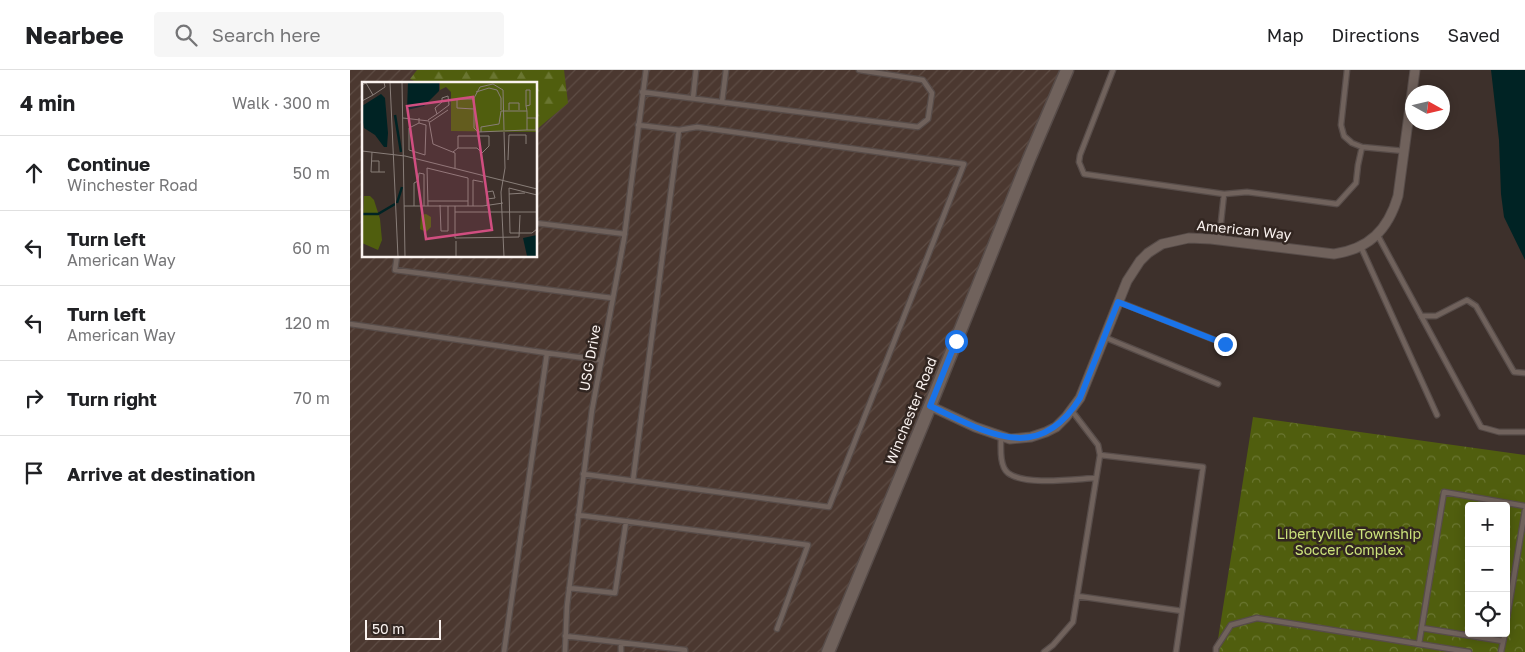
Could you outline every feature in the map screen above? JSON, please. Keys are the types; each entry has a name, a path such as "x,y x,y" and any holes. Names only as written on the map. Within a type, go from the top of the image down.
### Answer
{"main road":[{"name":"Winchester Road","path":"828,652 1067,70"}],"street":[{"name":"American Way","path":"930,406 975,427 1000,436 1017,439 1046,432 1056,427 1072,411 1080,398 1127,281 1140,261 1162,244 1189,238 1326,254 1351,252 1361,247 1386,224 1394,210 1398,196 1415,70"}],"lane":[{"name":"USG Drive","path":"565,652 569,588 583,474 600,360 625,234 646,70"},
{"path":"693,98 696,70"},
{"path":"722,102 726,70"},
{"path":"642,92 918,127 928,119 932,93 922,80 859,70"},
{"path":"1113,70 1080,155 1079,162 1084,174 1224,194 1247,192 1337,204 1356,183 1362,147"},
{"path":"1347,70 1341,125 1344,136 1362,147 1404,151"},
{"path":"583,474 829,507 964,164 696,127 679,130 638,126"},
{"path":"633,480 679,130"},
{"path":"1219,240 1224,194"},
{"path":"538,222 625,234"},
{"path":"1377,234 1481,426 1499,432 1525,432"},
{"path":"1361,247 1437,415"},
{"path":"397,258 395,270 612,298"},
{"path":"1421,316 1436,316 1467,300 1476,306 1514,372 1525,374"},
{"path":"1118,302 1225,344"},
{"path":"350,324 600,360"},
{"path":"1104,337 1218,384"},
{"path":"504,652 547,353"},
{"path":"1044,652 1053,645 1073,622 1100,455 1098,445 1072,411"},
{"path":"1000,436 1003,464 1008,473 1028,481 1096,478"},
{"path":"1100,455 1202,467 1176,652"},
{"path":"1420,644 1444,492 1525,506"},
{"path":"1510,600 1525,510"},
{"path":"578,515 808,545 777,629"},
{"path":"569,588 616,593 626,522"},
{"path":"1077,596 1182,612"},
{"path":"1216,652 1216,648 1231,625 1257,618 1469,652"},
{"path":"1422,628 1503,641"},
{"path":"565,636 685,650 684,652"},
{"path":"1502,652 1504,637"},
{"path":"621,643 621,652"}],"shaded area":[{"path":"350,70 1067,70 828,652 350,652"}],"green space":[{"path":"417,70 564,70 568,103 538,128 538,82 417,82 410,79"},
{"name":"Libertyville Township Soccer Complex","path":"1253,417 1525,455 1525,652 1216,652"}],"water":[{"path":"1491,70 1525,70 1525,260 1504,217 1501,194 1499,140"}],"route":[{"path":"956,341 930,406 992,434 1017,439 1031,437 1056,427 1072,411 1080,398 1118,302 1225,344"}]}
